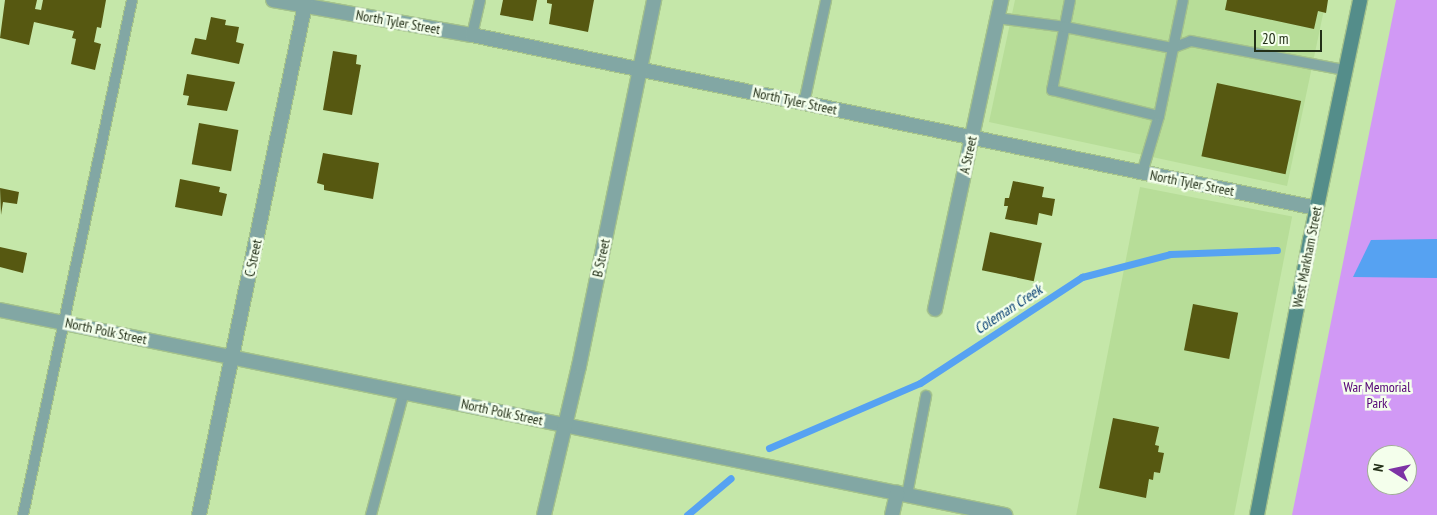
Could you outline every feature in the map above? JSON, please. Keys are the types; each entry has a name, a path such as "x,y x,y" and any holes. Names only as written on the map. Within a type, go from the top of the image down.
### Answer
{"main road":[{"name":"West Markham Street","path":"1257,515 1316,208 1360,0"}],"street":[{"name":"North Tyler Street","path":"273,0 306,3 472,35 1316,208"},
{"name":"B Street","path":"544,515 654,0"},
{"name":"A Street","path":"935,309 1000,0"},
{"name":"C Street","path":"200,515 306,3"},
{"name":"North Polk Street","path":"0,310 1005,515"},
{"path":"892,515 902,494"}],"lane":[{"path":"23,515 132,0"},
{"path":"472,35 480,0"},
{"path":"804,103 826,0"},
{"path":"1070,0 1052,90 1159,116"},
{"path":"1142,173 1159,116 1183,0"},
{"path":"997,18 1065,27 1172,48 1191,41 1345,70"},
{"path":"371,515 404,392"},
{"path":"902,494 926,396"}],"shaded area":[{"path":"1015,0 1326,0 1287,186 989,122"},
{"path":"1140,187 1292,217 1234,515 1076,515"}],"green space":[{"name":"War Memorial Park","path":"1396,0 1437,0 1437,515 1292,515"}],"water":[{"path":"1437,239 1437,278 1353,277 1371,240"}],"building":[{"path":"5,0 37,0 35,9 41,10 43,0 106,0 101,28 97,27 94,42 101,44 95,70 71,64 76,39 72,38 74,31 34,22 29,45 0,38"},
{"path":"503,0 537,0 533,21 500,15"},
{"path":"547,0 594,0 588,32 549,24 552,4 547,3"},
{"path":"1227,0 1328,0 1326,13 1318,11 1314,29 1225,10"},
{"path":"211,17 226,20 225,25 239,27 236,42 244,44 239,64 191,54 195,38 206,40"},
{"path":"333,51 357,55 356,64 361,65 352,115 323,110"},
{"path":"187,74 235,82 227,111 187,105 189,96 183,95"},
{"path":"1217,83 1301,101 1286,174 1201,156"},
{"path":"199,123 238,130 231,171 192,164"},
{"path":"323,153 379,163 373,199 324,190 324,185 317,183"},
{"path":"180,179 220,187 219,192 227,194 222,216 175,207"},
{"path":"1013,181 1044,187 1042,197 1055,199 1052,216 1039,213 1037,225 1005,219 1008,206 1004,206 1005,198 1009,198"},
{"path":"0,188 19,192 17,204 3,202 1,215"},
{"path":"990,232 1042,243 1034,281 982,270"},
{"path":"0,247 27,253 23,273 0,267"},
{"path":"1193,304 1238,313 1229,359 1184,350"},
{"path":"1113,418 1159,427 1155,445 1159,446 1158,452 1164,453 1160,473 1154,472 1153,480 1149,479 1146,498 1099,488"}],"waterway":[{"name":"Coleman Creek","path":"769,448 920,383 1082,277 1170,254 1277,250"},
{"name":"Coleman Creek","path":"687,515 731,478"}]}
